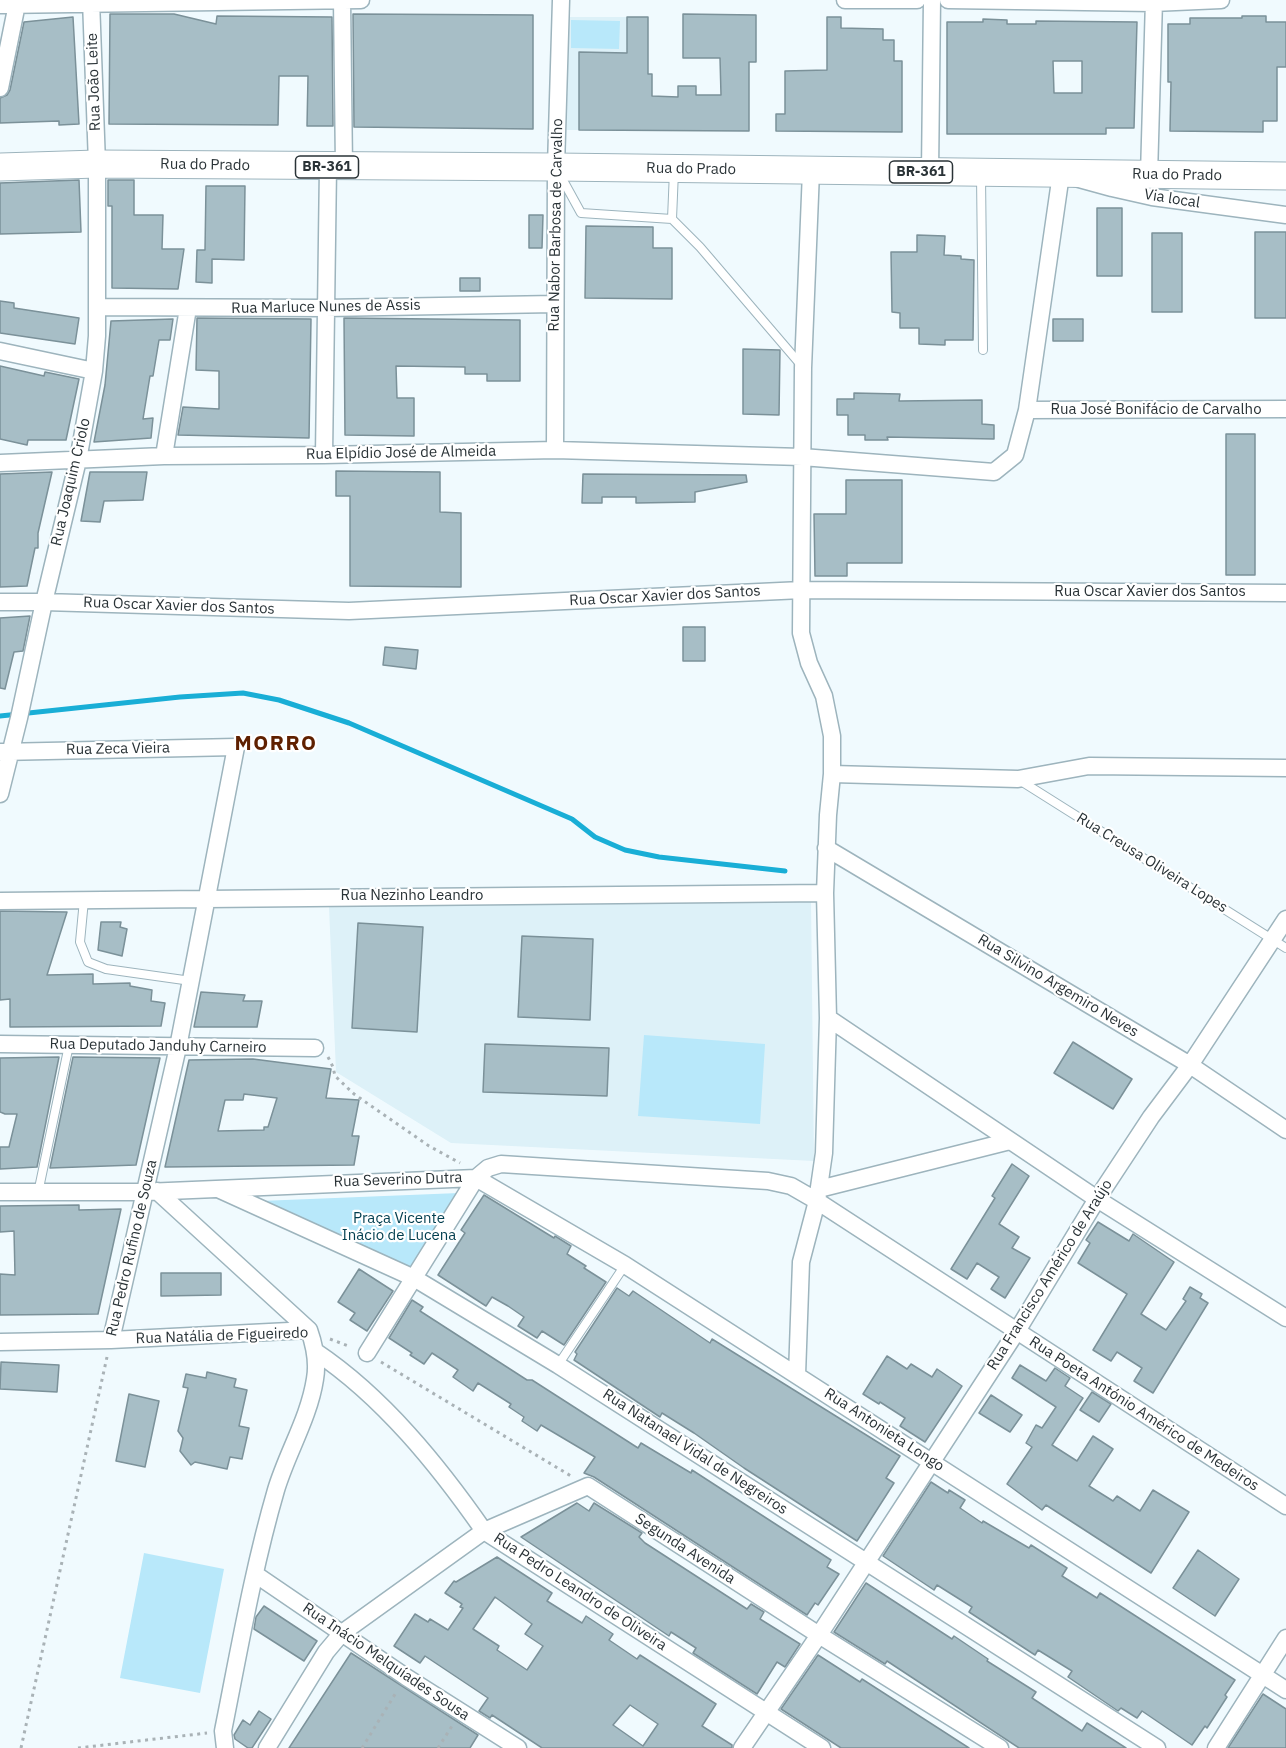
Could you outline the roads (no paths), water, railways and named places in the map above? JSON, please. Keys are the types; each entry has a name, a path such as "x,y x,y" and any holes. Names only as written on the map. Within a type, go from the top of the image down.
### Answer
{"main road":[{"name":"Rua do Prado","path":"97,164 1286,176"},
{"name":"BR-361","path":"0,167 97,164"}],"street":[{"path":"324,455 326,308 336,167 342,0"},
{"path":"0,88 8,4 91,1 361,0"},
{"name":"Rua Nabor Barbosa de Carvalho","path":"555,450 556,167 561,0"},
{"path":"845,0 917,0"},
{"path":"930,172 932,0"},
{"path":"948,0 1221,0"},
{"name":"Rua João Leite","path":"91,1 97,164"},
{"path":"1149,175 1153,1"},
{"name":"Rua Joaquim Criolo","path":"0,794 5,752 19,718 78,459 94,371 98,336 97,164"},
{"path":"797,1375 801,1262 818,1195 824,1153 828,1018 825,893 832,774 831,736 824,696 809,663 801,633 803,368 811,171"},
{"name":"Via local","path":"1061,174 1152,196 1286,214"},
{"name":"Rua Elpídio José de Almeida","path":"0,463 164,456 555,450 802,457 993,472 1015,455 1027,410 1061,174"},
{"name":"Rua Marluce Nunes de Assis","path":"97,307 326,308 555,304"},
{"path":"164,456 188,308"},
{"path":"0,351 94,371"},
{"name":"Rua José Bonifácio de Carvalho","path":"1027,410 1286,409"},
{"name":"Rua Oscar Xavier dos Santos","path":"0,602 349,611 802,590 1286,593"},
{"name":"Rua Zeca Vieira","path":"5,752 236,747"},
{"name":"Rua Pedro Rufino de Souza","path":"111,1340 151,1191 236,747"},
{"path":"832,774 1018,779 1089,766 1286,768"},
{"name":"Rua Silvino Argemiro Neves","path":"826,848 1191,1065 1286,1130"},
{"name":"Rua Nezinho Leandro","path":"0,901 825,893"},
{"name":"Rua Francisco Américo de Araújo","path":"742,1748 765,1711 819,1635 1017,1331 1097,1198 1151,1117 1280,944 1286,919"},
{"path":"828,1018 1097,1198 1286,1318"},
{"name":"Rua Deputado Janduhy Carneiro","path":"0,1044 315,1048"},
{"path":"818,1195 1010,1140"},
{"name":"Rua Severino Dutra","path":"0,1192 151,1191 476,1178 488,1168 501,1164 768,1181 791,1186"},
{"path":"367,1353 476,1178"},
{"name":"Rua Antonieta Longo","path":"476,1178 625,1265 1286,1690"},
{"name":"Rua Poeta António Américo de Medeiros","path":"791,1186 818,1195 1017,1331 1286,1506"},
{"name":"Rua Natanael Vidal de Negreiros","path":"215,1188 414,1278 558,1365 1157,1748"},
{"path":"151,1191 309,1330 316,1352 316,1376 312,1399 286,1460 255,1574 223,1731 225,1748"},
{"name":"Rua Natália de Figueiredo","path":"0,1342 111,1340 309,1330"},
{"name":"Rua Pedro Leandro de Oliveira","path":"316,1352 345,1373 404,1430 447,1478 484,1531 822,1748"},
{"name":"Segunda Avenida","path":"484,1531 588,1486 1000,1748"},
{"path":"267,1748 326,1652 342,1633 484,1531"},
{"name":"Rua Inácio Melquíades Sousa","path":"255,1574 406,1677 518,1748"},
{"path":"1216,1748 1286,1638"}],"lane":[{"path":"556,167 581,213 672,219 700,247 803,368"},
{"path":"672,219 674,169"},
{"path":"981,173 983,350"},
{"name":"Rua Creusa Oliveira Lopes","path":"1018,779 1280,944"},
{"path":"84,900 80,942 88,962 106,969 191,981"},
{"path":"38,1193 69,1045"},
{"path":"558,1365 625,1265"}],"waterway":[{"path":"0,716 180,697 243,693 279,700 349,723 572,819 595,837 625,850 659,857 785,871"}],"district":[{"name":"MORRO","path":"276,744"}],"park label":[{"name":"Praça Vicente Inácio de Lucena","path":"399,1228"}]}
